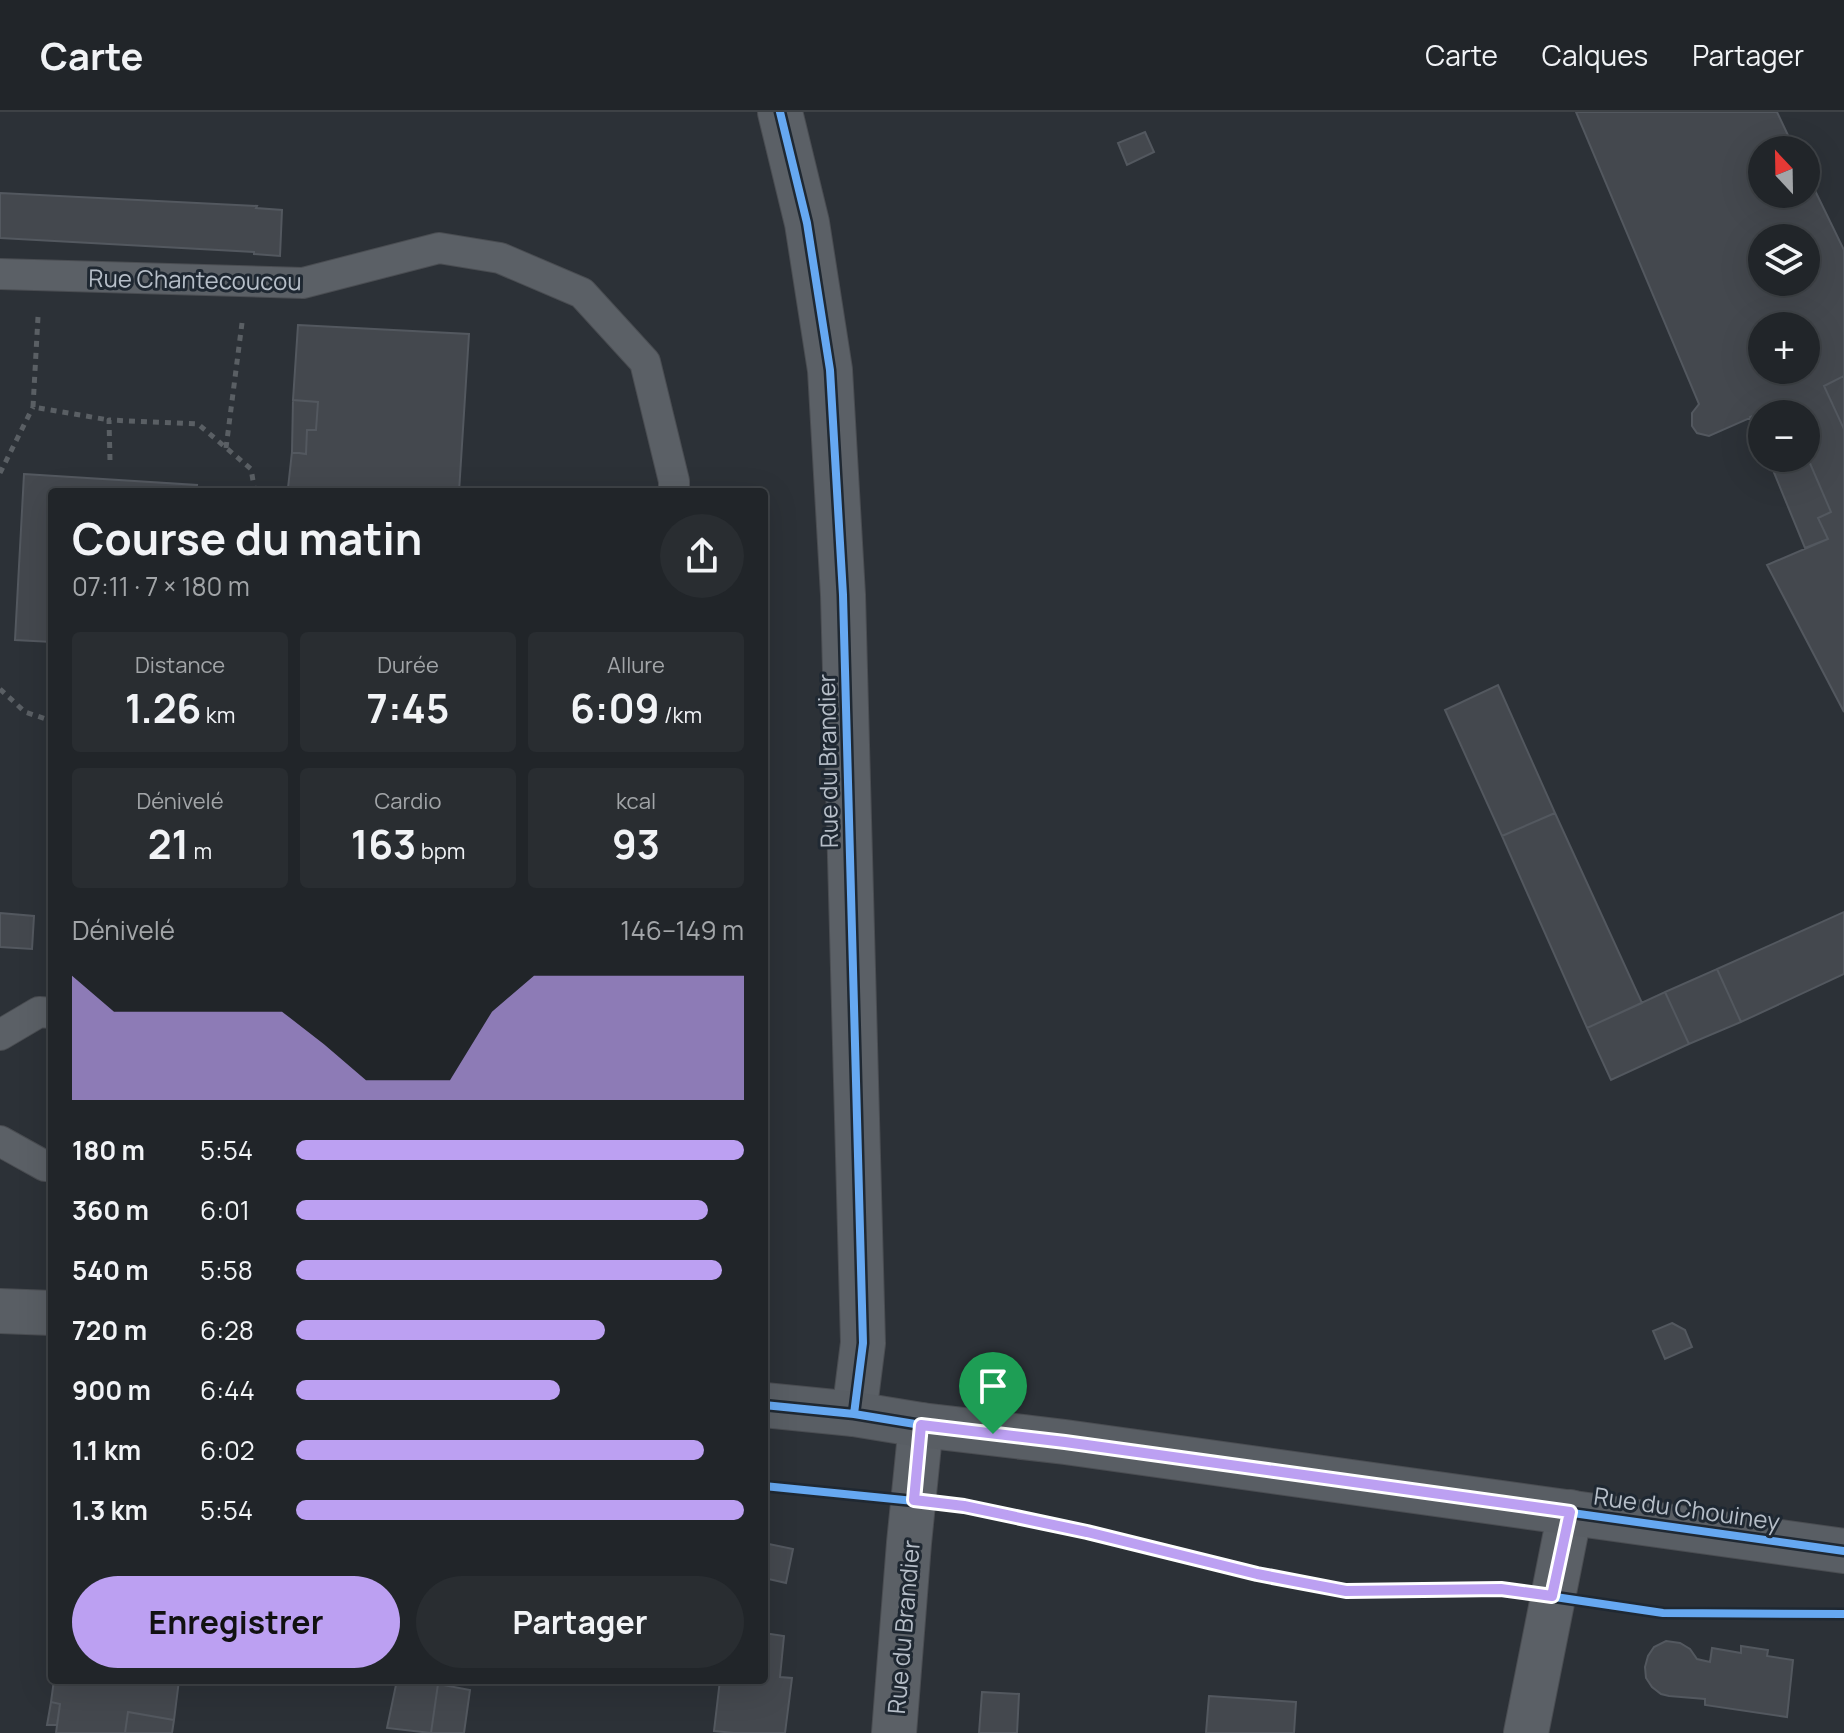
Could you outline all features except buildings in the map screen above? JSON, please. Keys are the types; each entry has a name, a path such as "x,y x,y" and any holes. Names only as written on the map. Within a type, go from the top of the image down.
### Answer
{"street":[{"name":"Rue du Brandier","path":"780,112 807,223 830,370 843,595 863,1343 854,1414"},
{"path":"0,1311 48,1313"},
{"name":"Rue du Chouiney","path":"768,1405 1065,1442 1844,1551"},
{"name":"Rue du Brandier","path":"894,1733 921,1425"},
{"path":"1526,1733 1570,1512"}],"lane":[{"name":"Rue Chantecoucou","path":"0,274 303,283 439,248 500,258 582,293 645,362 674,488"},
{"path":"0,1035 39,1012 48,1013"},
{"path":"0,1141 48,1166"}],"path":[{"path":"0,473 33,407 41,275"},
{"path":"226,448 247,282"},
{"path":"33,407 109,420 198,424 251,469 254,488"},
{"path":"109,420 110,460"},
{"path":"0,689 25,712 48,720"}],"cycle path":[{"path":"780,112 807,223 830,370 843,595 863,1343 854,1414"},
{"path":"768,1405 1065,1442 1844,1551"},
{"path":"768,1486 964,1506 1087,1532 1257,1574 1346,1591 1501,1589 1663,1613 1844,1614"}],"route":[{"path":"921,1425 993,1434 1570,1512 1552,1596 1501,1589 1346,1591 1257,1574 1087,1532 964,1506 914,1500 921,1425"}]}
